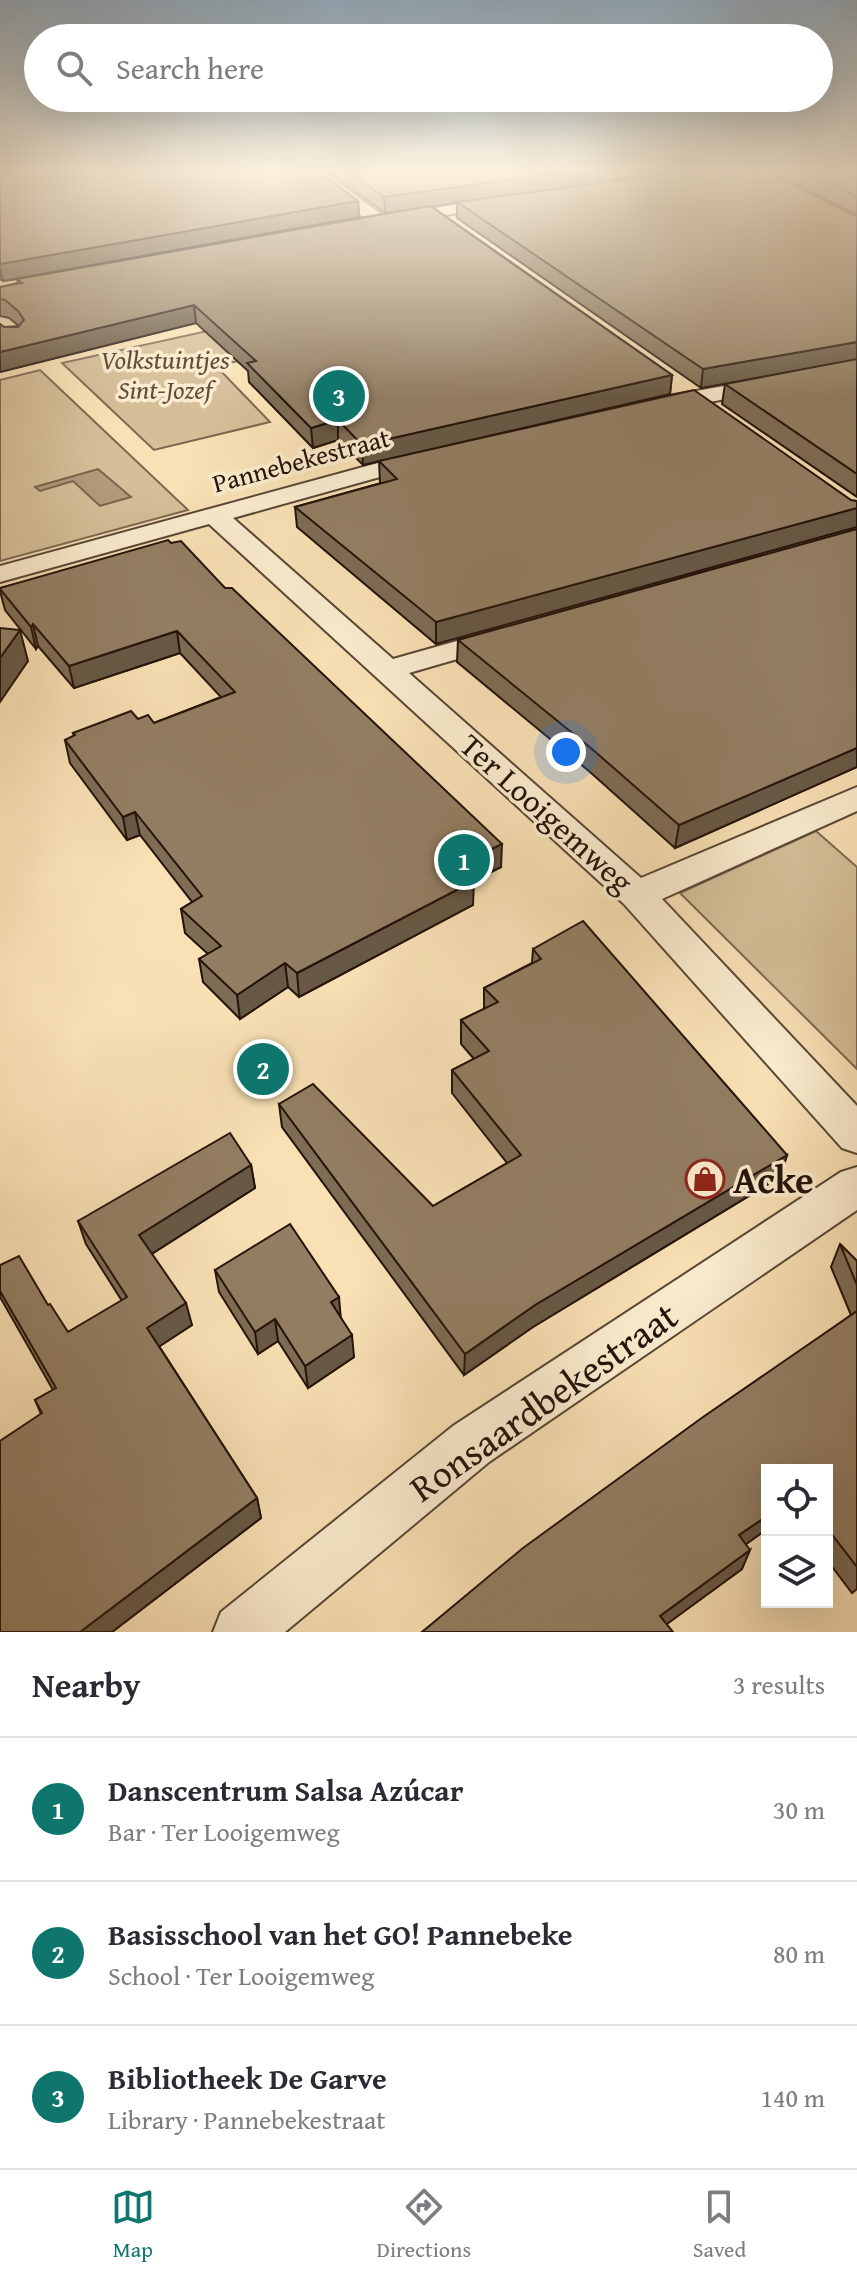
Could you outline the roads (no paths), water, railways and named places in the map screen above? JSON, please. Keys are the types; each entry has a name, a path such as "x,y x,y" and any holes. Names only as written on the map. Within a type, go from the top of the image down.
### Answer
{"street":[{"path":"629,410 857,368"},
{"path":"669,379 719,415"},
{"name":"Pannebekestraat","path":"0,574 440,454"},
{"name":"Ter Looigemweg","path":"214,515 637,895 857,1135"},
{"path":"388,670 536,628"},
{"path":"637,895 857,798"},
{"name":"Ronsaardbekestraat","path":"241,1632 471,1444 857,1186"}],"place":[{"name":"Bibliotheek De Garve","path":"339,396"},
{"name":"Danscentrum Salsa Azúcar","path":"464,860"},
{"name":"Basisschool van het GO! Pannebeke","path":"263,1069"},
{"name":"Acke","path":"705,1179"}],"park label":[{"name":"Volkstuintjes Sint-Jozef","path":"165,374"}]}
